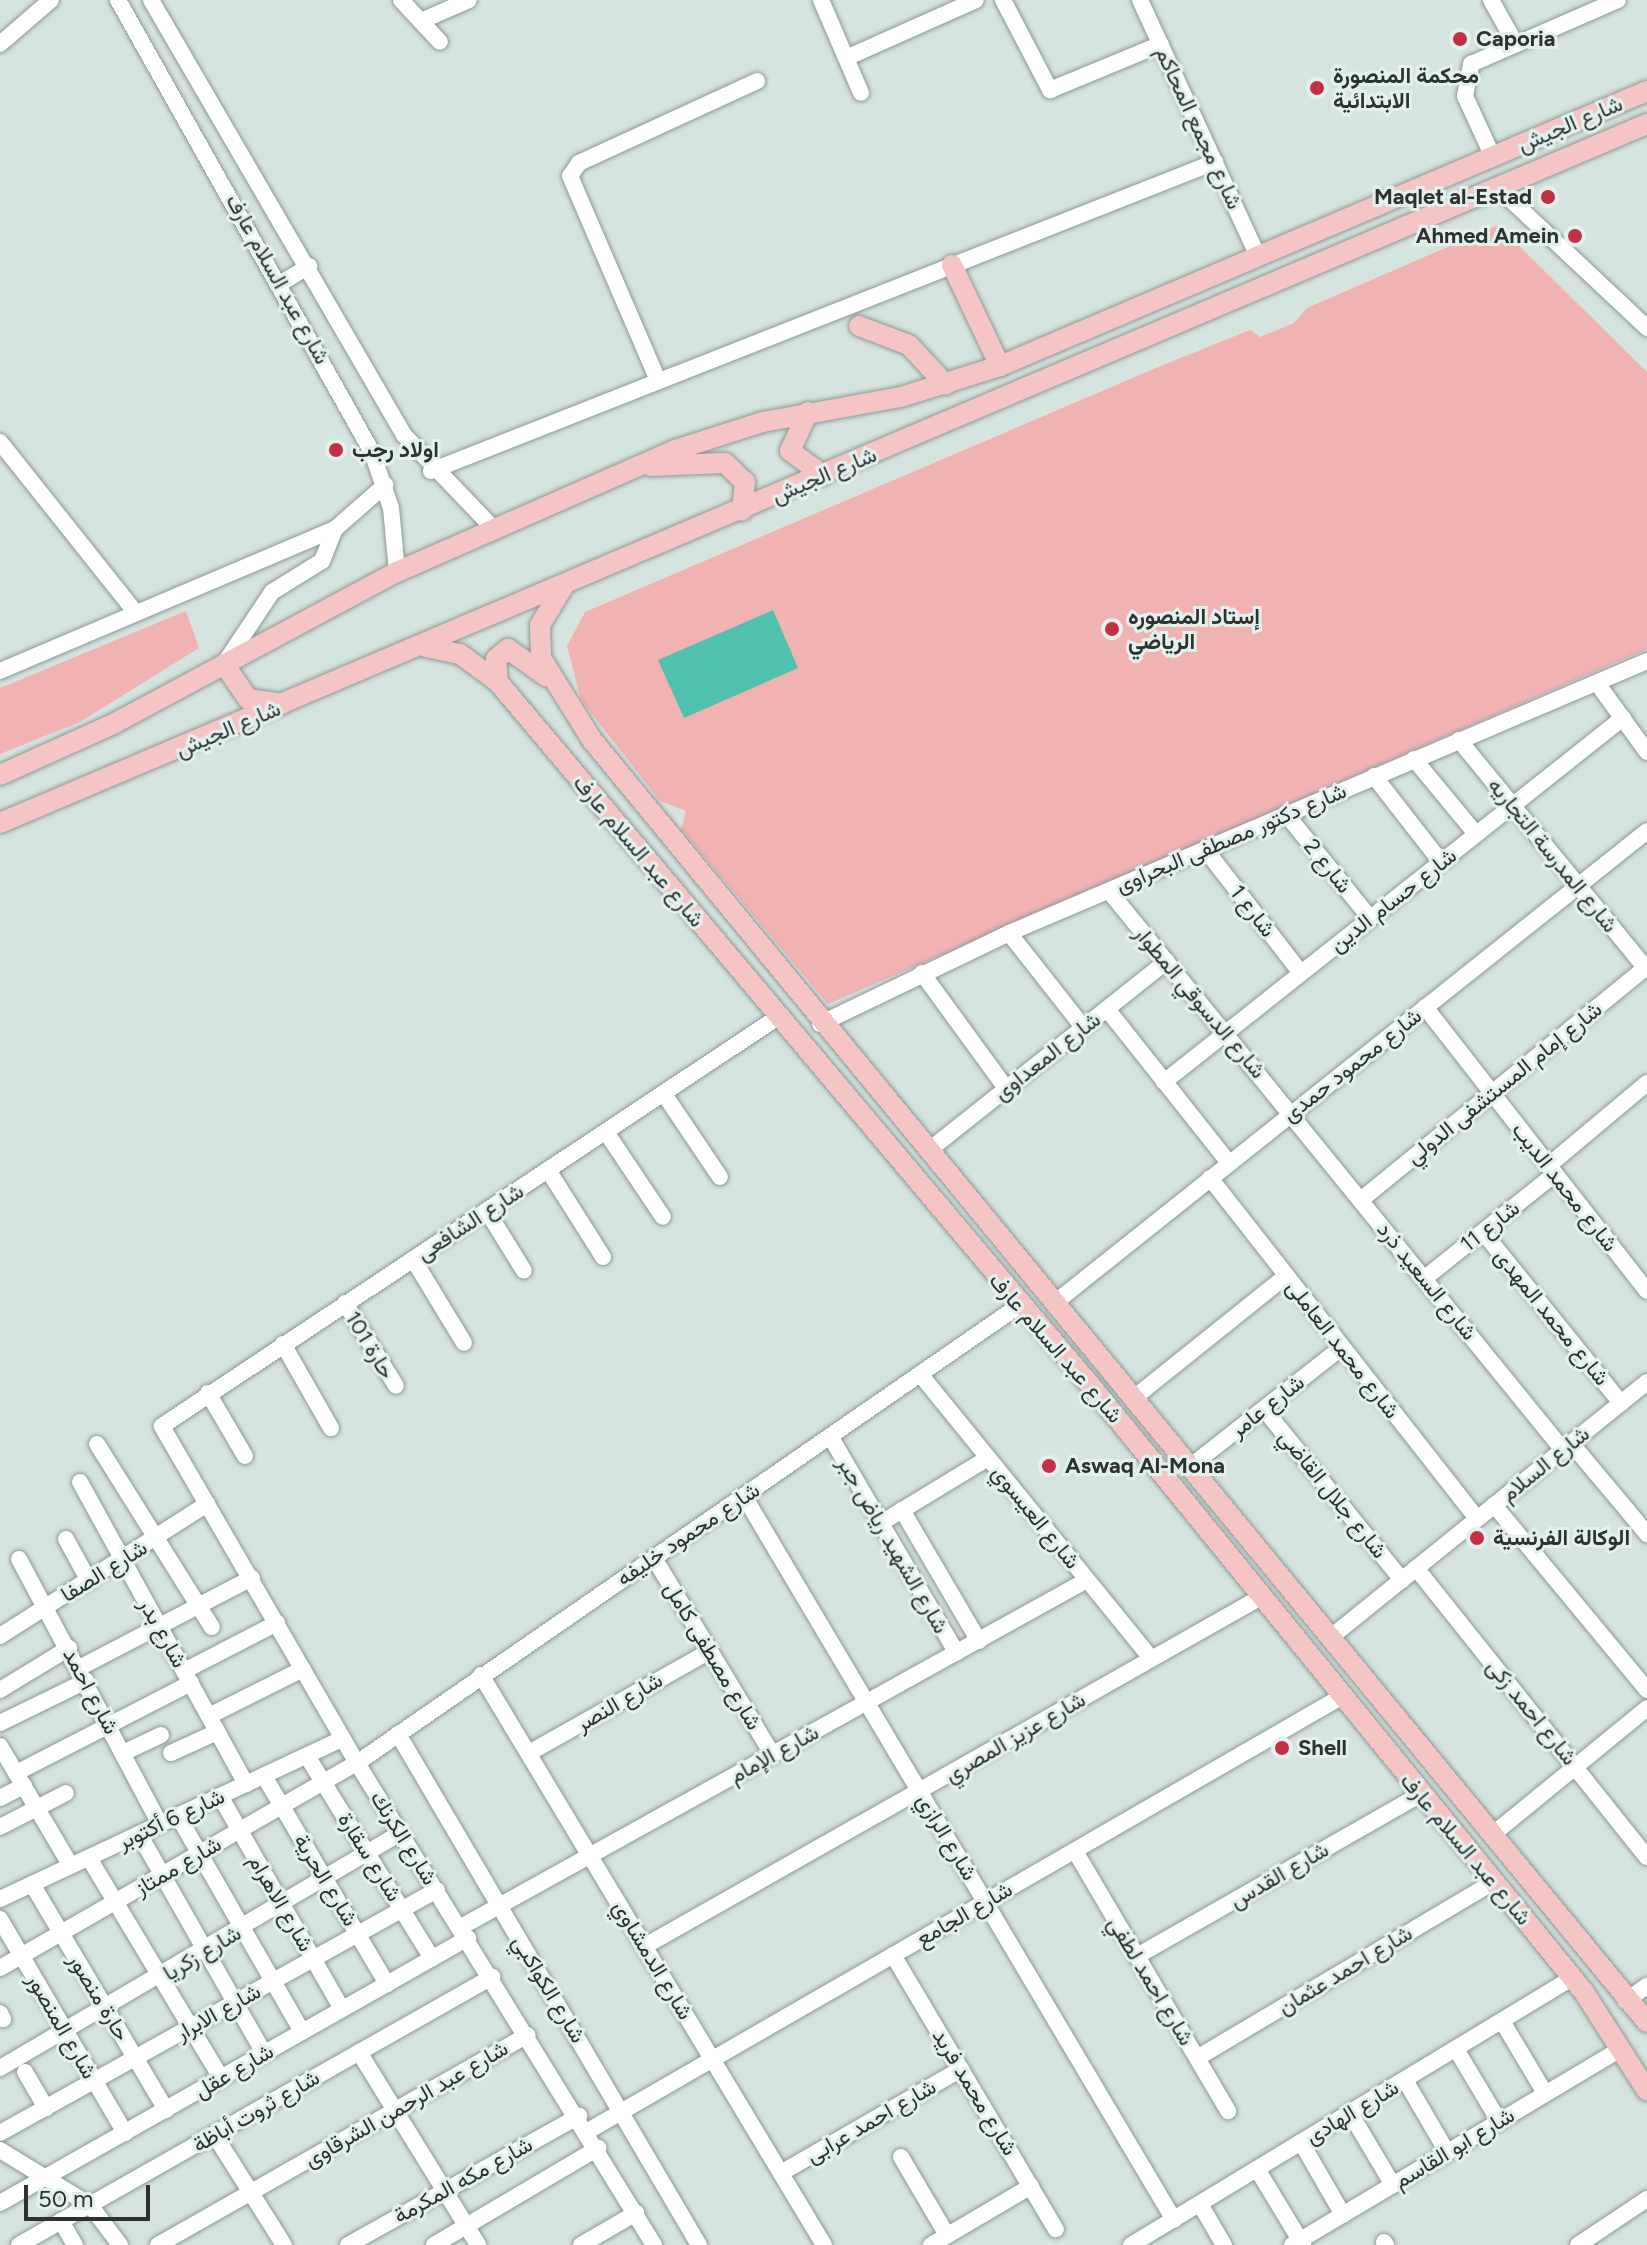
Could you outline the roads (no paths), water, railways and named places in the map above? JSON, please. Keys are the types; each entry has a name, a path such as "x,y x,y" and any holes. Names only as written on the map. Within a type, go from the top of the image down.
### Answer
{"main road":[{"name":"شارع الجيش","path":"0,775 224,664 397,572 632,468 718,435 808,412 946,385 1000,366 1647,91"},
{"name":"شارع الجيش","path":"0,823 426,647 1647,124"},
{"path":"952,265 1000,366"},
{"path":"859,326 909,345 946,385"},
{"path":"808,412 790,451 823,475"},
{"path":"632,468 725,463 745,482 742,511"},
{"name":"شارع عبد السلام عارف","path":"563,587 540,625 549,678 820,1024 1057,1301 1626,2001 1647,2022"},
{"name":"شارع عبد السلام عارف","path":"426,647 460,654 498,682 1020,1305 1578,1985 1616,2052 1647,2091"},
{"path":"498,682 496,659 508,649 549,678"},
{"path":"224,664 248,699 291,703"},
{"path":"1578,1985 1647,2071"},
{"path":"1626,2001 1647,2032"}],"street":[{"path":"0,44 51,0"},
{"name":"شارع عبد السلام عارف","path":"118,0 281,283 385,485 397,572"},
{"name":"شارع عبد السلام عارف","path":"151,0 431,471 493,528"},
{"path":"401,0 440,42"},
{"path":"421,21 469,0"},
{"path":"821,0 861,93"},
{"path":"846,58 976,0"},
{"path":"1003,0 1050,90 1161,44"},
{"name":"شارع مجمع المحاكم","path":"1140,0 1258,256"},
{"path":"1491,0 1515,43"},
{"name":"شارع الجيش","path":"1493,157 1463,79 1471,64 1618,0"},
{"path":"657,378 570,176 579,163 757,81"},
{"path":"206,152 232,138"},
{"path":"431,471 657,378 1215,162"},
{"path":"1497,187 1647,328"},
{"path":"281,283 309,266"},
{"path":"0,442 136,613"},
{"path":"0,671 335,529 385,485"},
{"path":"224,664 272,592 322,561 335,529"},
{"name":"شارع دكتور مصطفى البحراوى","path":"820,1024 1009,933 1647,661"},
{"path":"1597,683 1647,752"},
{"name":"شارع حسام الدين","path":"1164,1082 1623,718"},
{"name":"شارع المدرسة التجاريه","path":"1459,740 1646,969"},
{"path":"1414,759 1476,834"},
{"path":"1374,776 1441,862"},
{"name":"شارع 2","path":"1286,814 1370,918"},
{"name":"شارع محمود حمدى","path":"1057,1301 1647,831"},
{"name":"شارع 1","path":"1205,849 1301,973"},
{"name":"شارع الدسوقي المطوار","path":"1109,891 1292,1113"},
{"path":"1009,933 1083,1027"},
{"name":"شارع المعداوى","path":"928,1151 1167,961"},
{"name":"شارع إمام المستشفى الدولي","path":"1362,1199 1646,969"},
{"path":"922,973 1006,1088"},
{"name":"شارع محمد الديب","path":"1425,1007 1647,1291"},
{"path":"1107,1009 1229,1163"},
{"name":"شارع الشافعى","path":"162,1426 778,1017"},
{"name":"شارع 11","path":"1425,1278 1483,1232 1647,1083"},
{"path":"664,1094 720,1177"},
{"name":"شارع السعيد ذرد","path":"1292,1113 1425,1278 1567,1446 1647,1534"},
{"path":"606,1132 663,1217"},
{"path":"548,1170 603,1257"},
{"name":"شارع محمد العاملى","path":"1210,1178 1477,1519"},
{"path":"487,1211 524,1271"},
{"name":"شارع محمد المهدى","path":"1483,1232 1621,1403"},
{"path":"413,1259 464,1343"},
{"path":"1135,1397 1286,1276"},
{"name":"حارة 101","path":"345,1303 396,1386"},
{"name":"شارع محمود خليفه","path":"357,1763 1020,1305"},
{"path":"283,1344 331,1428"},
{"name":"شارع عامر","path":"1191,1466 1342,1347"},
{"name":"شارع العيسوي","path":"920,1374 1152,1659"},
{"name":"شارع السلام","path":"1331,1637 1647,1382"},
{"path":"208,1393 245,1456"},
{"name":"شارع جلال القاضي","path":"1264,1409 1402,1580"},
{"name":"شارع الكرنك","path":"162,1426 342,1739 579,2116 654,2245"},
{"name":"شارع الشهيد رياض جبر","path":"830,1436 957,1653"},
{"path":"97,1444 161,1536 212,1627"},
{"path":"881,1523 988,1458"},
{"name":"شارع بدر","path":"80,1482 246,1784"},
{"name":"شارع الرازي","path":"744,1496 1174,2220"},
{"name":"شارع الصفا","path":"0,1636 207,1504"},
{"path":"1494,1505 1647,1690"},
{"name":"شارع الشهيد رياض جبر","path":"902,1510 979,1641"},
{"path":"66,1539 89,1581"},
{"name":"شارع مصطفى كامل","path":"654,1558 773,1755"},
{"name":"شارع احمد","path":"19,1559 160,1824"},
{"name":"شارع احمد زكى","path":"1416,1568 1647,1857"},
{"path":"0,1723 159,1626 252,1578"},
{"name":"شارع الإمام","path":"464,1933 499,1906 590,1854 1087,1580"},
{"name":"شارع عزيز المصري","path":"645,1946 1259,1598"},
{"path":"10,1766 109,1725 277,1623"},
{"path":"0,1690 69,1648"},
{"name":"شارع النصر","path":"529,1753 710,1651"},
{"path":"209,1716 303,1669"},
{"name":"شارع الدمشاوي","path":"481,1675 824,2245"},
{"name":"شارع الجامع","path":"588,2131 711,2057 1341,1697"},
{"path":"1492,1835 1647,1708"},
{"path":"171,1753 217,1732"},
{"name":"شارع الكواكبي","path":"398,1734 699,2245"},
{"path":"123,1753 161,1735"},
{"name":"شارع 6 أكتوبر","path":"0,1899 342,1739"},
{"name":"شارع سقارة","path":"307,1756 432,1958"},
{"name":"شارع ممتاز","path":"0,1968 357,1763"},
{"path":"0,1798 10,1766"},
{"path":"10,1766 71,1866"},
{"name":"شارع الحرية","path":"264,1776 387,1984"},
{"path":"0,1827 66,1793"},
{"name":"شارع القدس","path":"1137,1956 1421,1794"},
{"name":"شارع الاهرام","path":"220,1796 342,2009"},
{"path":"178,1816 302,2032"},
{"name":"شارع زكريا","path":"0,2068 107,2010 401,1833"},
{"path":"139,1834 264,2053"},
{"name":"شارع احمد لطفي","path":"1075,1851 1228,2111"},
{"path":"89,1858 221,2078"},
{"name":"شارع احمد عثمان","path":"1197,2058 1494,1882"},
{"name":"حارة منصور","path":"32,1884 166,2110"},
{"name":"شارع الابرار","path":"0,2133 437,1890"},
{"name":"شارع المنصور","path":"0,1919 125,2133"},
{"name":"شارع عقل","path":"0,2203 432,1958 464,1933"},
{"name":"شارع محمد فريد","path":"893,1955 1056,2229"},
{"name":"شارع ثروت أباظة","path":"19,2245 492,1977"},
{"name":"شارع الهادى","path":"1143,2242 1174,2220 1502,2021 1578,1985"},
{"path":"1626,2001 1647,1986"},
{"path":"1502,2021 1545,2093"},
{"name":"شارع عبد الرحمن الشرقاوى","path":"158,2245 528,2035"},
{"path":"1456,2049 1499,2121"},
{"path":"359,2052 478,2245"},
{"name":"شارع ابو القاسم","path":"1299,2243 1616,2052"},
{"name":"شارع احمد عرابى","path":"781,2173 961,2069"},
{"path":"25,2072 46,2108"},
{"path":"1405,2080 1447,2152"},
{"path":"1350,2113 1393,2185"},
{"name":"شارع مكه المكرمة","path":"348,2245 579,2116"},
{"path":"214,2134 284,2245"},
{"path":"1301,2142 1343,2215"},
{"path":"434,2245 598,2148"},
{"path":"0,2150 90,2205 120,2245"},
{"path":"901,2157 947,2235"},
{"path":"1257,2169 1299,2243"},
{"path":"931,2245 1031,2186"},
{"path":"1578,2245 1647,2199"},
{"path":"1200,2204 1224,2245"},
{"path":"581,2245 636,2213"},
{"path":"61,2221 75,2245"}],"place":[{"name":"Caporia","path":"1460,39"},
{"name":"محكمة المنصورة الابتدائية","path":"1317,88"},
{"name":"Maqlet al-Estad","path":"1548,197"},
{"name":"Ahmed Amein","path":"1575,236"},
{"name":"اولاد رجب","path":"336,450"},
{"name":"إستاد المنصوره الرياضي","path":"1112,629"},
{"name":"Aswaq Al-Mona","path":"1049,1466"},
{"name":"الوكالة الفرنسية","path":"1477,1538"},
{"name":"Shell","path":"1282,1748"}]}
